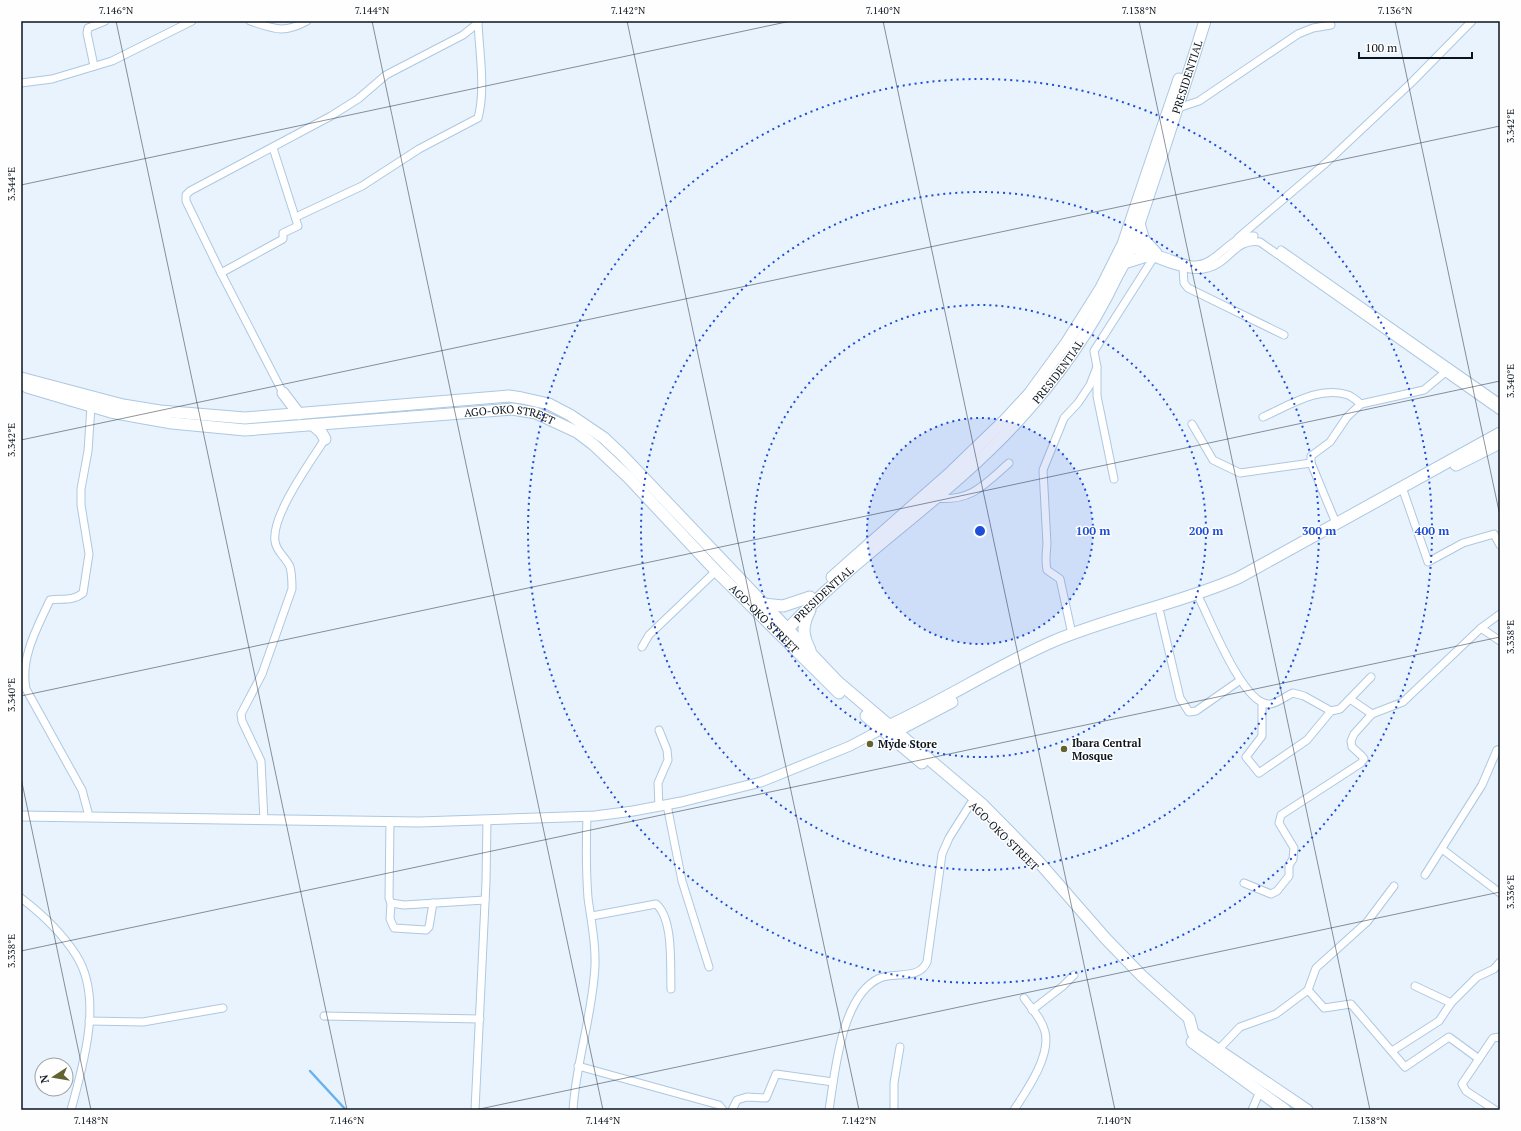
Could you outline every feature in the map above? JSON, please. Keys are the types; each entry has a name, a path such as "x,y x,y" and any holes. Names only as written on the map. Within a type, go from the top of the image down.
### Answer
{"main road":[{"path":"815,657 805,639 803,630 804,621 812,600 951,472 1006,419 1029,394 1084,317 1128,243 1197,21"},
{"name":"PRESIDENTIAL","path":"782,630 812,600 935,498 1015,424 1040,396 1060,369 1095,317 1124,263 1128,243 1139,224 1178,108 1205,21"},
{"path":"1124,263 1153,255 1144,240 1139,224"},
{"path":"21,380 122,405 160,411 245,418 509,396 549,404 588,426 604,438 763,604 782,630 815,657 838,682 889,730 994,815 1038,861 1106,939 1187,1020 1191,1036 1286,1110"},
{"name":"AGO-OKO STREET","path":"21,380 90,406 111,412 172,423 246,430 512,409 536,413 578,432 630,478 716,571 782,630 834,688 889,730 988,818 1044,877 1110,952 1187,1020"},
{"path":"283,393 299,414"},
{"path":"275,416 282,405 283,393"},
{"path":"325,440 334,423"},
{"path":"313,425 323,434 325,440"},
{"path":"889,730 1039,649 1072,634 1219,586 1238,578 1500,433"},
{"path":"889,730 1059,647 1100,631 1200,600 1240,583 1404,493 1500,443"},
{"path":"763,604 783,606 812,600"},
{"path":"1191,1036 1218,1050 1307,1110"}],"street":[{"path":"94,66 87,33 88,28 104,21"},
{"path":"21,83 52,79 112,61 192,21"},
{"path":"250,21 276,30 293,29 307,21"},
{"path":"1153,255 1195,265 1212,259 1327,162 1412,82 1472,21"},
{"path":"283,393 220,273 186,201 186,195 190,191 331,116 358,99 386,75 463,35 478,22"},
{"path":"296,217 362,186 419,149 478,118 480,111 480,79 478,22"},
{"path":"1178,108 1199,101 1298,34 1313,28 1331,25"},
{"path":"220,273 283,239 283,233 298,226 273,148"},
{"path":"1234,241 1251,236 1259,237 1272,244 1448,369 1500,411"},
{"path":"1128,243 1153,255 1196,271 1210,268 1230,255 1242,243 1250,240 1260,242 1500,403"},
{"path":"1114,479 1097,396 1097,367 1094,351 1153,255"},
{"path":"1183,267 1184,283 1188,288 1284,335"},
{"path":"1072,634 1060,578 1047,570 1046,566 1045,556 1048,544 1043,470 1064,418 1078,403 1090,385 1097,367"},
{"path":"1336,524 1311,463 1311,456 1330,442 1347,418 1361,404 1424,390 1448,369"},
{"path":"1263,417 1298,401 1321,394 1335,392 1350,395 1361,404"},
{"path":"89,816 82,790 26,689 24,678 25,663 32,639 50,600 77,598 83,593 89,554 81,505 81,488 88,450 90,406"},
{"path":"1192,424 1213,460 1240,473 1311,463"},
{"path":"264,820 261,761 242,721 241,714 262,674 292,589 290,567 278,551 275,542 277,522 300,480 325,440"},
{"path":"935,498 956,500 971,495 1009,463"},
{"path":"1404,493 1428,562 1464,543 1494,534 1500,545"},
{"path":"642,647 649,635 716,571"},
{"path":"1200,600 1239,681 1262,703 1268,704 1276,702 1293,693 1304,696 1331,711"},
{"path":"1160,613 1180,698 1189,712 1196,711 1239,681"},
{"path":"1244,884 1271,894 1277,891 1289,876 1294,848 1280,826 1279,818 1361,763 1364,759 1352,747 1351,741 1354,734 1372,714 1403,702 1481,628 1500,614"},
{"path":"1481,628 1500,641"},
{"path":"1262,703 1262,736 1246,757 1259,773 1307,740 1331,711 1340,709 1371,677"},
{"path":"1350,699 1372,714"},
{"path":"660,730 667,750 668,760 658,783 682,881 709,967"},
{"path":"21,816 390,822 587,816 663,806 761,782 889,730"},
{"path":"1425,875 1482,785 1497,750 1500,749"},
{"path":"829,1110 833,1082 843,1035 852,1007 866,989 880,978 918,972 924,968 929,952 936,887 942,854 949,838 971,803"},
{"path":"573,1110 578,1066 594,982 595,944 586,862 587,816"},
{"path":"475,1110 485,900 487,820"},
{"path":"390,822 389,898 391,903 390,919 394,928 422,931 426,930 429,927 433,903"},
{"path":"1442,849 1500,893"},
{"path":"1218,1050 1240,1027 1276,1014 1308,990 1316,968 1367,922 1394,886"},
{"path":"21,898 46,919 77,956 85,975 90,1009 89,1021 84,1055 71,1110"},
{"path":"391,903 404,905 485,900"},
{"path":"592,916 656,904 662,909 667,924 671,989"},
{"path":"1392,1051 1439,1021 1452,1003 1477,977 1494,969 1500,962"},
{"path":"1032,1010 1063,986 1074,975"},
{"path":"1415,986 1452,1003"},
{"path":"1308,990 1324,1008 1350,1004 1406,1067 1449,1037 1480,1059"},
{"path":"1014,1110 1036,1072 1046,1044 1045,1031 1024,998"},
{"path":"89,1021 143,1022 223,1008"},
{"path":"324,1016 480,1019"},
{"path":"1495,1110 1463,1087 1462,1084 1493,1038 1500,1037"},
{"path":"894,1110 894,1083 900,1047"},
{"path":"578,1066 719,1105 723,1110"},
{"path":"732,1110 737,1100 742,1098 766,1098 776,1074 833,1082"},
{"path":"1252,1110 1260,1091"}],"waterway":[{"path":"310,1071 346,1110"}],"place":[{"name":"Myde Store","path":"870,744"},
{"name":"Ibara Central Mosque","path":"1064,749"}]}
